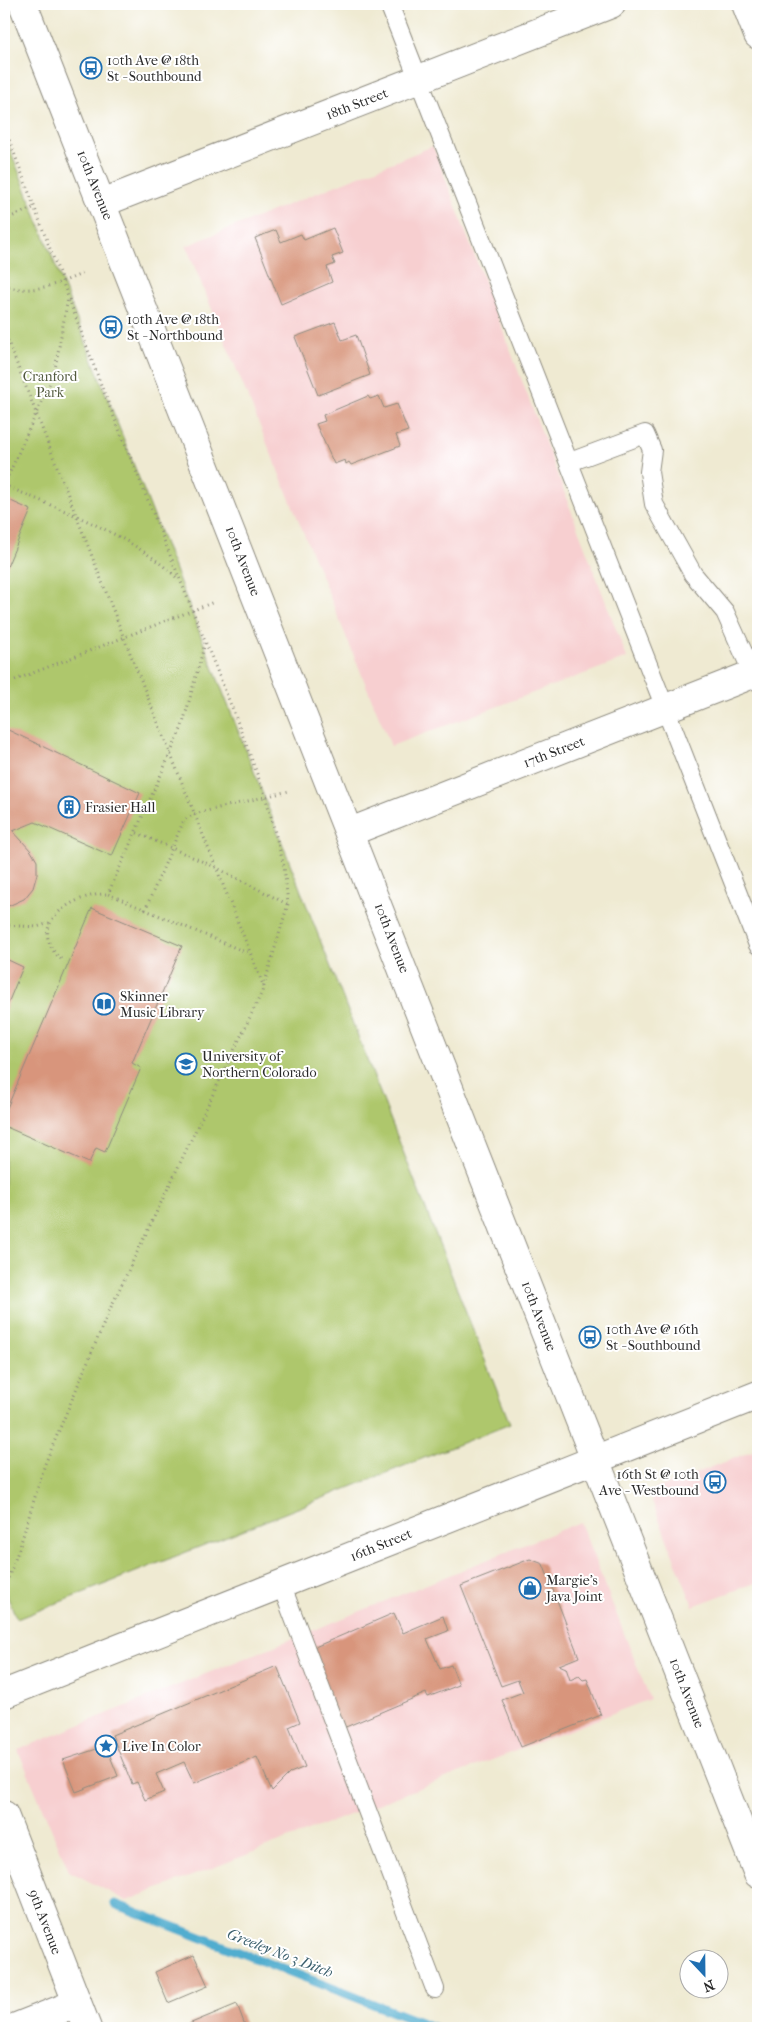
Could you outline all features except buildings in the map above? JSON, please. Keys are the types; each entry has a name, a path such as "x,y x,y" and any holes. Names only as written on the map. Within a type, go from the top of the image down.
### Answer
{"street":[{"name":"10th Avenue","path":"23,4 758,1874"},
{"name":"18th Street","path":"102,203 611,4"},
{"path":"746,4 758,35"},
{"name":"17th Street","path":"350,832 756,673"},
{"name":"16th Street","path":"4,1694 758,1394"},
{"name":"9th Avenue","path":"4,1815 87,2028"},
{"path":"14,2028 77,2003"}],"lane":[{"path":"389,4 758,945"},
{"path":"570,462 645,434 652,450 649,472 654,504 693,574 725,612 756,673"},
{"path":"281,1584 434,1990"}],"path":[{"path":"4,126 103,390 265,795 284,866 288,904 264,987 109,1311 45,1464 20,1546 4,1588"},
{"path":"4,220 35,208"},
{"path":"4,285 26,290 63,282 84,273"},
{"path":"68,297 54,374 4,485 139,548 161,562 180,580"},
{"path":"4,331 124,638 264,987"},
{"path":"15,680 214,602"},
{"path":"108,894 171,756 182,727 205,642"},
{"path":"145,910 184,820 194,814 265,795 289,791"},
{"path":"137,833 215,867 288,904"},
{"path":"4,925 37,927 49,923 62,909 78,899 95,894 108,894 251,954"},
{"path":"49,923 48,936 53,952 61,959"}],"shaded area":[{"path":"433,146 627,658 391,746 186,246"},
{"path":"758,1449 758,1582 693,1606 652,1501 653,1490"},
{"path":"580,1522 650,1699 127,1901 69,1871 18,1750"}],"green space":[{"name":"University of Northern Colorado","path":"4,134 510,1424 17,1619 4,1589"}],"waterway":[{"name":"Greeley No 3 Ditch","path":"115,1904 435,2028"}],"place":[{"name":"10th Ave @ 18th St - Southbound","path":"91,68"},
{"name":"10th Ave @ 18th St - Northbound","path":"111,327"},
{"name":"Frasier Hall","path":"69,807"},
{"name":"Skinner Music Library","path":"104,1004"},
{"name":"University of Northern Colorado","path":"186,1064"},
{"name":"10th Ave @ 16th St - Southbound","path":"590,1337"},
{"name":"16th St @ 10th Ave - Westbound","path":"715,1482"},
{"name":"Margie's Java Joint","path":"530,1588"},
{"name":"Live In Color","path":"106,1746"}],"park label":[{"name":"Cranford Park","path":"50,384"}]}
